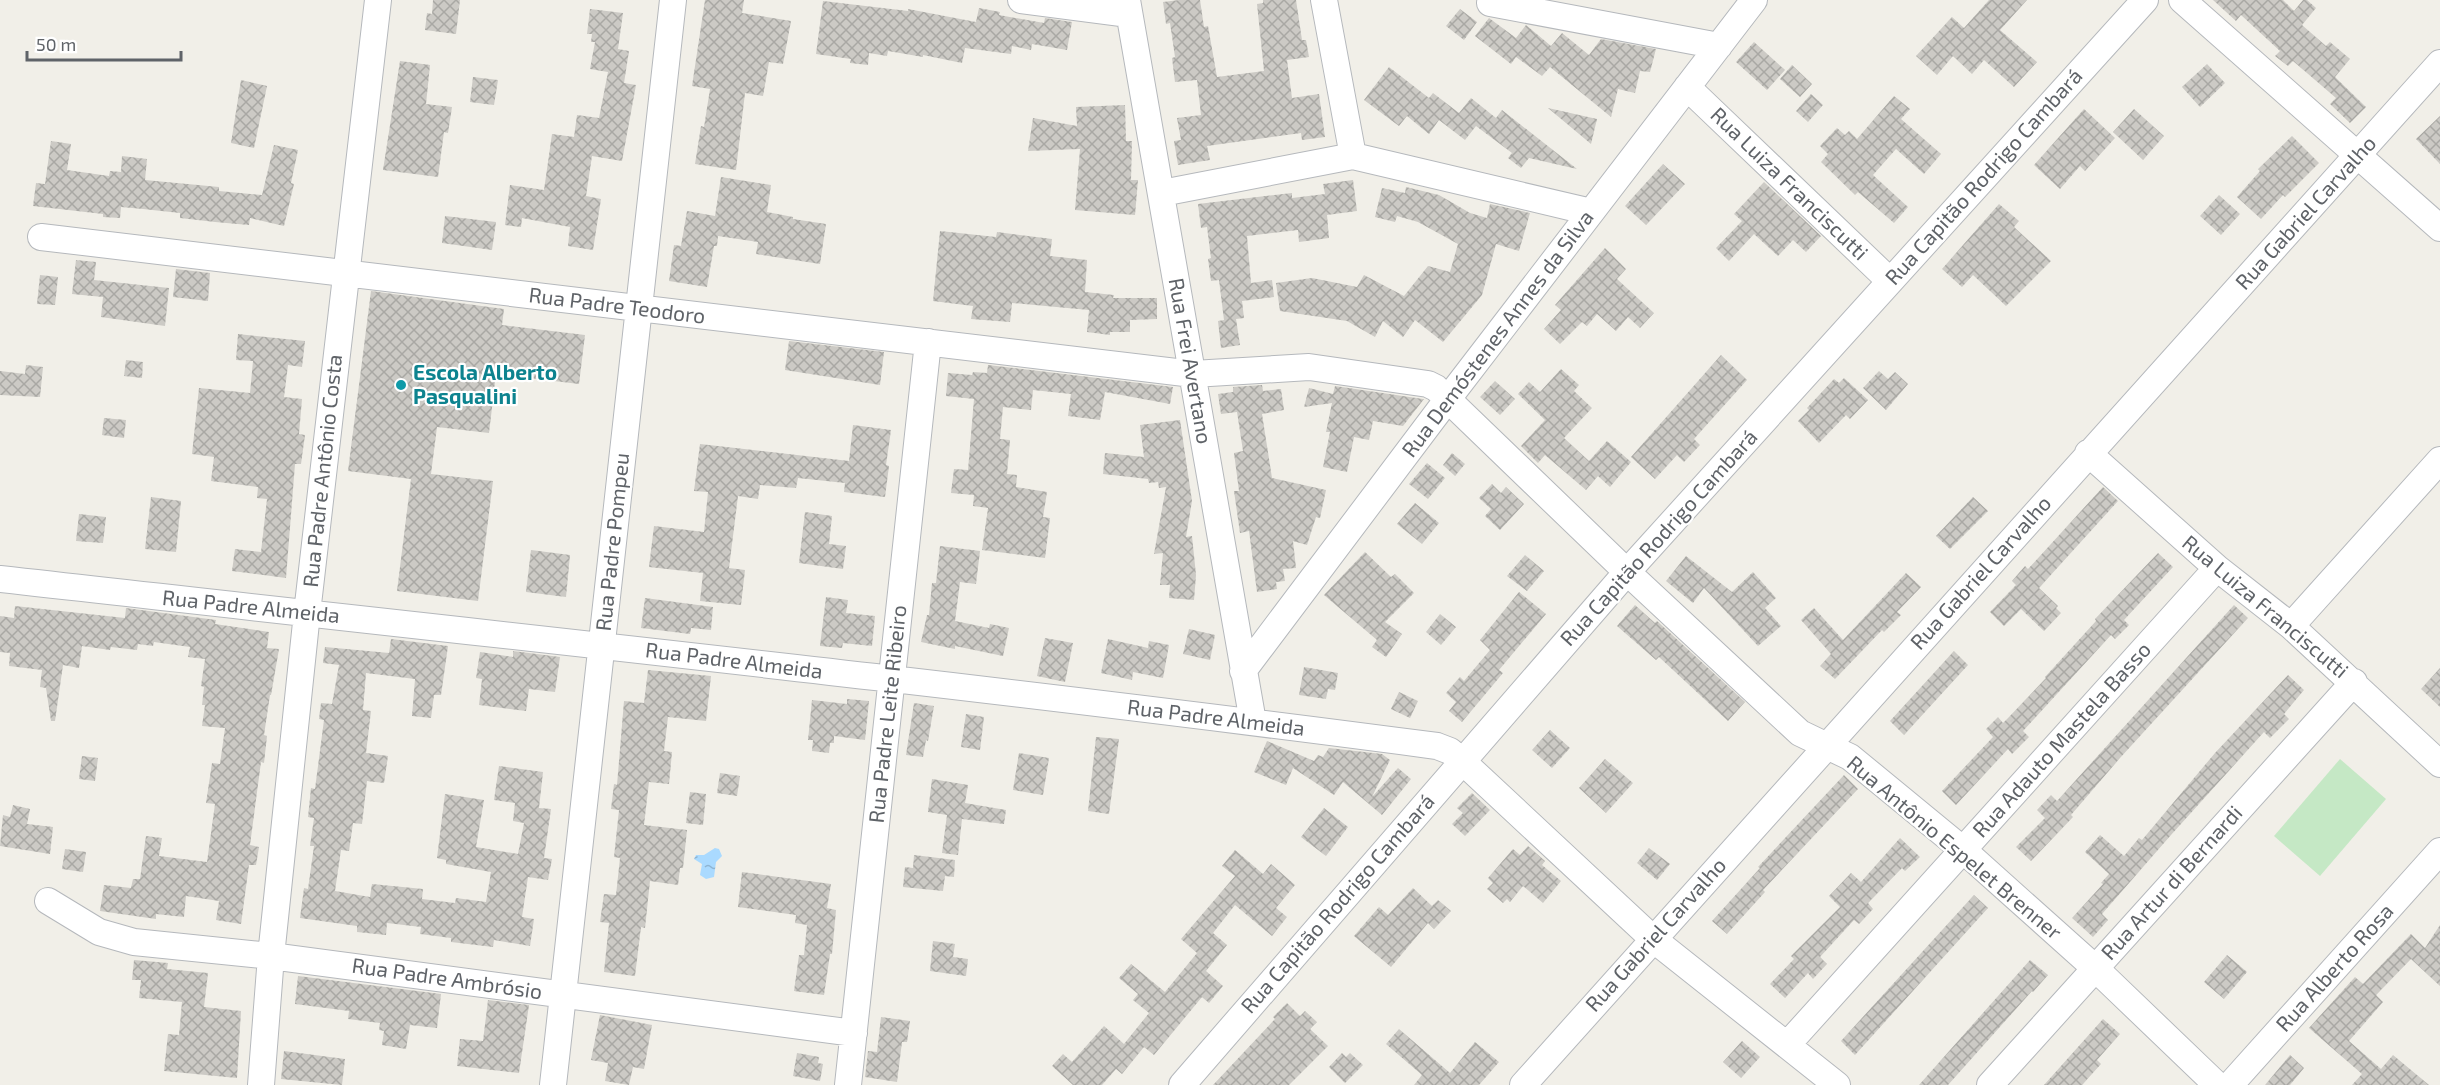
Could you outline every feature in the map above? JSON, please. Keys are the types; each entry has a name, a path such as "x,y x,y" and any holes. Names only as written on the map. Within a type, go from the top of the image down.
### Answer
{"street":[{"name":"Rua Padre Antônio Costa","path":"261,1085 271,956 307,613 378,0"},
{"name":"Rua Padre Pompeu","path":"553,1085 673,0"},
{"path":"1021,0 1128,7"},
{"path":"1324,0 1353,156"},
{"name":"Rua Demóstenes Annes da Silva","path":"1243,671 1447,400 1754,0"},
{"name":"Rua Capitão Rodrigo Cambará","path":"1182,1085 1627,572 2145,0"},
{"path":"2182,0 2440,228"},
{"path":"1508,4 1719,46"},
{"name":"Rua Frei Avertano","path":"1128,7 1253,722"},
{"name":"Rua Gabriel Carvalho","path":"1523,1085 2440,63"},
{"name":"Rua Luiza Franciscutti","path":"1688,87 1890,281"},
{"path":"1161,193 1353,156 1591,212"},
{"name":"Rua Padre Teodoro","path":"41,237 1193,374 1310,367 1420,381 1436,388 1447,400"},
{"name":"Rua Padre Leite Ribeiro","path":"848,1085 928,342"},
{"name":"Rua Antônio Espelet Brenner","path":"1447,400 1800,733 1850,757 1962,849 2095,968 2217,1085"},
{"name":"Rua Luiza Franciscutti","path":"2088,453 2217,568 2291,626 2440,764"},
{"path":"2291,626 2440,460"},
{"name":"Rua Adauto Mastela Basso","path":"1786,1045 2217,568"},
{"name":"Rua Padre Almeida","path":"0,579 892,679 1437,746 1450,751 1462,761 1653,939 1837,1085"},
{"name":"Rua Artur di Bernardi","path":"1990,1085 2354,682"},
{"name":"Rua Alberto Rosa","path":"2230,1085 2440,851"},
{"name":"Rua Padre Ambrósio","path":"48,901 99,932 134,942 271,956 854,1033"}],"green space":[{"path":"2340,759 2386,799 2320,876 2274,836"}],"water":[{"path":"715,848 719,849 722,856 716,862 714,877 706,879 700,875 702,864 694,859 696,855 704,855"}],"building":[{"path":"433,0 460,0 456,34 425,30 427,13 432,14"},
{"path":"705,0 744,0 742,13 791,21 783,64 769,62 763,96 745,93 736,170 695,164 710,89 692,86"},
{"path":"1200,0 1204,27 1208,26 1217,77 1264,71 1257,4 1263,3 1263,0 1296,0 1302,40 1306,40 1309,57 1287,60 1292,98 1319,94 1325,137 1302,140 1301,133 1207,146 1210,160 1178,165 1174,141 1181,140 1177,118 1201,115 1197,80 1175,82 1172,58 1175,57 1170,23 1166,24 1163,2"},
{"path":"1989,0 2027,0 2000,30 2037,62 2014,87 1984,60 1972,74 1953,56 1937,75 1916,56 1952,17 1964,28"},
{"path":"2213,0 2283,0 2294,11 2303,0 2307,0 2316,8 2302,25 2326,46 2330,42 2350,59 2335,77 2366,107 2350,123 2330,104 2336,98 2293,61 2288,66 2275,56 2280,51 2241,15 2236,21"},
{"path":"823,1 908,11 908,9 976,22 979,8 1000,12 999,15 1044,23 1045,18 1072,22 1067,50 1032,44 1031,50 1012,46 1011,54 965,48 962,63 888,51 887,56 869,53 868,65 850,63 851,59 816,54"},
{"path":"590,9 623,13 618,49 629,51 624,83 636,85 622,161 592,156 586,196 601,199 593,250 568,246 570,227 522,218 521,227 505,225 510,185 544,190 552,134 574,137 577,115 599,118 608,72 590,69 595,42 591,42 592,34 587,34"},
{"path":"1460,9 1477,22 1464,40 1446,26"},
{"path":"1489,18 1516,38 1526,25 1551,46 1562,33 1589,55 1601,39 1656,49 1650,72 1640,71 1635,93 1618,89 1611,117 1550,67 1542,76 1516,57 1511,64 1475,36"},
{"path":"1754,42 1785,70 1767,90 1736,62"},
{"path":"400,61 430,65 426,104 452,107 448,133 444,132 438,177 383,170"},
{"path":"2207,64 2225,83 2200,107 2182,87"},
{"path":"1792,65 1812,84 1800,97 1780,79"},
{"path":"1389,67 1429,98 1433,93 1459,113 1471,98 1496,118 1502,110 1577,169 1529,158 1521,168 1508,158 1512,153 1476,126 1465,140 1439,120 1429,134 1407,116 1399,126 1364,100"},
{"path":"473,77 498,80 494,105 470,102"},
{"path":"241,80 267,86 254,148 231,143"},
{"path":"1811,94 1823,105 1808,122 1796,111"},
{"path":"1894,96 1910,109 1901,119 1941,154 1924,174 1896,149 1873,175 1908,207 1894,223 1858,192 1855,195 1821,162 1828,154 1820,146 1837,128 1845,135 1849,131 1857,139"},
{"path":"1125,105 1126,141 1132,141 1131,180 1138,180 1135,215 1075,210 1080,149 1028,151 1033,118 1077,126 1076,107"},
{"path":"1548,108 1597,119 1591,144"},
{"path":"2084,109 2115,138 2085,171 2080,166 2060,189 2034,165"},
{"path":"2134,109 2164,136 2143,160 2113,132"},
{"path":"2440,116 2440,164 2416,139"},
{"path":"2292,136 2319,163 2285,197 2283,195 2261,219 2237,197 2260,171 2258,169"},
{"path":"51,141 71,144 67,170 109,176 110,171 121,172 122,156 147,159 145,180 219,187 219,191 262,195 274,145 298,150 291,183 294,184 284,226 250,218 249,225 180,218 180,213 121,207 120,218 33,206 36,183 45,184"},
{"path":"1663,164 1685,184 1646,225 1625,206"},
{"path":"721,177 771,185 767,212 826,224 820,264 756,254 758,242 718,236 717,246 714,246 707,287 669,281 674,245 681,246 687,211 715,216"},
{"path":"1353,180 1357,211 1327,215 1329,238 1299,242 1298,230 1247,236 1251,283 1272,280 1274,297 1242,301 1244,318 1236,319 1240,345 1221,348 1218,321 1224,320 1219,280 1211,281 1207,227 1201,228 1198,204 1292,193 1292,198 1325,194 1323,184"},
{"path":"1764,182 1821,236 1806,252 1793,240 1778,256 1754,234 1729,261 1716,248 1742,221 1734,214"},
{"path":"1406,187 1439,195 1470,213 1487,218 1490,204 1530,213 1519,251 1496,244 1482,295 1443,342 1415,320 1403,337 1383,321 1375,337 1347,321 1280,311 1276,283 1312,278 1357,287 1364,275 1404,296 1428,266 1450,272 1458,244 1418,222 1397,216 1395,222 1375,217 1382,188 1405,193"},
{"path":"2219,195 2240,214 2221,235 2200,216"},
{"path":"1999,204 2019,221 2014,227 2051,261 2006,306 1973,275 1962,287 1942,269"},
{"path":"445,216 496,222 492,250 442,243"},
{"path":"940,231 996,237 997,232 1052,239 1050,256 1087,260 1085,292 1114,295 1113,298 1157,298 1157,319 1130,320 1130,332 1110,332 1110,335 1087,332 1089,310 1012,303 1010,322 971,319 973,306 933,301"},
{"path":"1605,248 1626,269 1617,279 1654,313 1640,328 1628,317 1616,331 1597,314 1587,326 1582,322 1560,344 1544,329 1561,310 1555,305"},
{"path":"76,260 96,262 94,280 169,288 165,326 101,317 103,297 72,294"},
{"path":"176,269 210,273 208,301 173,297"},
{"path":"40,275 58,277 55,305 37,304"},
{"name":"Escola Alberto Pasqualini","path":"371,291 504,309 502,325 585,335 579,384 496,374 489,433 437,427 431,474 493,481 478,601 397,591 411,479 348,471"},
{"path":"238,334 305,341 302,367 288,365 284,397 302,399 299,434 305,435 301,464 295,464 286,578 232,571 235,549 261,552 267,499 257,498 258,487 211,481 214,457 192,454 199,388 250,393 253,361 236,360"},
{"path":"789,341 884,352 880,385 785,370"},
{"path":"1721,355 1747,380 1694,439 1700,445 1684,462 1677,455 1655,479 1631,457"},
{"path":"126,360 143,362 142,378 124,376"},
{"path":"26,365 43,367 40,397 0,395 0,371 25,374"},
{"path":"988,365 1173,387 1170,404 1105,392 1100,420 1068,416 1071,394 1033,390 1031,410 1003,407 1000,439 1010,440 1007,474 1017,475 1016,487 1047,492 1043,517 1050,518 1045,558 982,550 988,508 973,506 974,495 951,493 954,469 968,470 974,399 946,396 948,373 972,375 973,372 987,373"},
{"path":"1561,369 1579,385 1574,391 1592,408 1564,438 1589,461 1607,441 1631,462 1610,487 1598,476 1586,490 1545,455 1538,463 1521,446 1545,420 1518,394 1529,382 1540,392"},
{"path":"1879,371 1888,379 1895,372 1908,384 1886,410 1863,388"},
{"path":"1844,378 1868,400 1850,419 1846,415 1819,443 1798,421 1834,379 1839,383"},
{"path":"1495,381 1515,399 1500,415 1480,397"},
{"path":"1262,385 1263,391 1281,389 1284,410 1262,414 1272,478 1326,490 1320,518 1316,517 1307,545 1293,541 1296,568 1283,569 1285,581 1276,582 1277,589 1257,592 1249,531 1240,533 1234,491 1239,491 1234,453 1243,451 1237,412 1221,414 1218,394 1233,392 1233,387"},
{"path":"1335,386 1424,399 1403,426 1373,421 1369,440 1354,437 1347,472 1323,467 1330,432 1326,432 1332,403 1304,407 1309,388 1333,394"},
{"path":"104,418 126,420 124,438 102,435"},
{"path":"1180,420 1192,501 1186,537 1192,536 1196,575 1194,600 1169,598 1170,585 1160,585 1163,553 1154,554 1166,487 1159,488 1158,482 1149,483 1148,479 1103,474 1105,453 1144,457 1140,425"},
{"path":"853,425 891,430 886,465 889,466 885,497 844,492 845,483 798,478 796,488 760,485 758,499 738,496 729,568 745,570 741,605 700,601 703,573 649,567 654,526 704,532 708,492 694,491 700,444 849,461"},
{"path":"1452,453 1465,464 1455,476 1443,465"},
{"path":"1427,463 1445,478 1428,499 1409,484"},
{"path":"1492,484 1501,493 1506,487 1524,504 1500,530 1485,516 1491,509 1479,498"},
{"path":"2103,487 2118,501 2039,588 2058,606 2056,608 2061,613 2044,631 2021,609 2004,626 1990,612 2016,585 2012,581 2025,566 2028,569"},
{"path":"151,497 181,501 176,552 145,549"},
{"path":"1973,497 1988,511 1950,549 1936,536"},
{"path":"1415,503 1439,523 1422,544 1397,524"},
{"path":"805,512 832,516 829,544 846,546 843,569 799,563"},
{"path":"79,514 106,517 103,543 76,541"},
{"path":"940,546 980,551 976,584 960,582 955,621 989,628 990,624 1009,628 1003,656 921,642 927,615 929,615 932,583 936,583"},
{"path":"531,550 570,555 566,597 526,592"},
{"path":"1365,552 1391,577 1395,574 1414,593 1385,622 1402,634 1386,657 1372,647 1377,640 1324,595"},
{"path":"2158,553 2173,567 2124,620 2129,625 2115,639 2111,635 2023,731 2029,737 2012,754 2008,749 1956,805 1942,791 1993,737 1986,729 1998,717 2003,723 2009,717 2046,678 2096,621 2095,619"},
{"path":"1525,555 1544,571 1527,591 1507,576"},
{"path":"1686,556 1732,592 1753,572 1776,598 1765,608 1781,626 1758,646 1704,588 1693,603 1666,581"},
{"path":"1906,573 1921,587 1897,612 1901,615 1884,632 1882,630 1835,679 1820,666 1831,654 1801,620 1814,608 1843,640"},
{"path":"1519,592 1546,614 1499,670 1503,673 1462,722 1449,711 1456,702 1446,693 1460,677 1464,681 1490,650 1480,640"},
{"path":"826,597 848,600 846,613 875,616 872,646 843,643 842,648 820,646"},
{"path":"645,598 713,607 711,630 691,628 690,634 641,628"},
{"path":"1635,605 1655,623 1657,621 1745,702 1728,721 1659,657 1656,660 1617,626"},
{"path":"2234,605 2248,618 2120,758 2071,815 2073,817 2031,861 2016,847 2045,818 2037,810 2051,795 2057,801"},
{"path":"15,606 125,618 126,608 216,620 215,624 269,632 267,648 279,649 264,735 267,736 264,763 261,762 250,845 259,847 256,865 249,865 241,924 216,920 219,901 186,896 184,917 156,914 156,919 100,911 104,885 131,888 133,879 140,879 146,836 162,838 159,856 207,862 215,804 206,803 212,763 220,764 225,728 202,726 205,705 202,705 204,687 201,686 205,659 188,657 190,647 154,642 153,646 138,644 137,650 111,647 110,650 82,646 79,668 63,665 55,721 51,721 46,688 40,687 42,670 9,666 10,653 0,652 0,616 14,618"},
{"path":"1440,614 1456,627 1441,645 1426,632"},
{"path":"1189,629 1215,635 1210,660 1183,654"},
{"path":"1045,638 1073,643 1065,682 1037,676"},
{"path":"391,639 448,646 441,695 434,695 431,718 412,716 415,679 366,673 363,710 371,711 366,753 388,756 384,783 367,781 362,824 353,823 349,851 341,850 335,891 370,897 372,884 423,889 422,899 455,903 456,898 486,902 491,872 446,864 446,860 437,858 445,794 484,800 476,847 518,854 524,823 513,821 515,803 494,800 499,766 543,772 539,808 551,809 544,858 552,859 548,880 528,877 522,917 534,919 530,946 494,940 493,947 451,942 451,938 420,934 421,927 387,923 386,935 357,932 357,926 300,918 304,888 308,889 314,846 310,846 314,818 308,817 311,788 315,789 324,720 319,719 321,703 332,704 339,665 323,663 325,647 389,653"},
{"path":"1108,639 1148,648 1149,641 1169,645 1163,678 1133,672 1132,680 1101,673"},
{"path":"513,651 560,657 555,692 529,689 526,711 479,705 482,679 476,678 480,652 513,657"},
{"path":"1954,651 1968,665 1904,735 1890,721"},
{"path":"1304,667 1338,673 1335,690 1328,689 1326,699 1299,695"},
{"path":"2440,668 2440,707 2421,689"},
{"path":"648,670 711,676 706,721 668,717 664,751 672,752 669,784 649,782 644,825 687,830 683,868 680,868 678,885 650,881 645,928 641,927 635,976 604,972 609,923 600,922 604,894 616,895 620,858 614,857 619,810 611,809 614,784 617,785 624,701 644,703"},
{"path":"2288,675 2304,690 2284,714 2289,719 2270,738 2264,732 2171,835 2102,914 2108,920 2093,937 2072,918 2103,884 2101,883 2109,874 2085,852 2100,835 2124,856 2139,838 2142,840 2215,753"},
{"path":"1399,692 1418,701 1410,718 1391,709"},
{"path":"847,699 869,701 865,740 834,736 834,743 830,743 829,753 812,751 813,740 808,740 812,700 847,704"},
{"path":"914,703 934,706 923,757 906,755"},
{"path":"966,714 984,717 980,750 961,747"},
{"path":"1550,730 1570,748 1552,768 1532,750"},
{"path":"1096,737 1119,739 1109,814 1088,811"},
{"path":"1267,741 1314,761 1318,755 1323,757 1329,748 1382,754 1390,760 1372,797 1398,768 1411,779 1382,815 1343,782 1334,795 1293,768 1286,785 1254,772"},
{"path":"1019,753 1049,758 1043,795 1013,790"},
{"path":"82,756 98,758 95,781 79,779"},
{"path":"1605,759 1633,783 1606,813 1579,788"},
{"path":"720,773 740,776 737,796 717,793"},
{"path":"1844,775 1858,789 1763,890 1765,892 1727,934 1712,921 1760,868 1758,867"},
{"path":"932,779 968,785 965,803 1006,810 1004,824 962,819 958,855 942,853 947,815 928,812"},
{"path":"690,792 706,794 703,825 686,823"},
{"path":"1472,793 1490,810 1465,836 1452,824 1463,813 1457,808"},
{"path":"13,805 30,809 27,824 53,827 50,854 0,846 3,815 10,817"},
{"path":"1324,808 1348,827 1326,856 1301,837"},
{"path":"1900,838 1920,857 1905,871 1902,868 1868,903 1873,909 1859,924 1854,920 1820,957 1827,964 1813,979 1808,973 1785,998 1770,984 1794,959 1791,956 1840,907 1829,896 1851,873 1861,882"},
{"path":"1528,846 1545,861 1542,865 1561,881 1543,903 1523,886 1510,902 1507,899 1503,903 1487,889 1493,883 1488,878 1513,849 1520,855"},
{"path":"1649,848 1670,864 1657,880 1637,863"},
{"path":"65,849 86,852 83,872 62,869"},
{"path":"1235,850 1263,874 1271,864 1295,885 1276,908 1287,917 1272,936 1235,905 1213,933 1227,945 1206,971 1223,986 1209,1003 1202,997 1154,1055 1144,1047 1122,1074 1116,1069 1102,1085 1073,1085 1052,1066 1063,1054 1072,1062 1104,1026 1124,1044 1149,1013 1133,1000 1138,994 1119,978 1131,964 1165,992 1197,953 1181,939 1235,876 1222,866"},
{"path":"914,855 955,860 954,877 945,876 943,891 903,887 905,867 913,868"},
{"path":"742,872 831,884 827,908 836,910 832,954 830,954 824,995 794,991 799,955 804,955 807,925 795,923 796,915 738,907"},
{"path":"1413,888 1432,906 1438,900 1451,911 1434,929 1428,923 1391,967 1354,936 1379,907 1388,915"},
{"path":"1974,895 1988,908 1855,1055 1841,1041"},
{"path":"2440,925 2440,986 2411,959 2376,995 2383,1002 2349,1041 2381,1069 2393,1055 2429,1085 2352,1085 2362,1074 2309,1028 2355,977 2363,984 2411,934 2425,948"},
{"path":"933,941 955,944 953,957 968,959 966,976 930,971"},
{"path":"2227,955 2247,972 2224,999 2204,982"},
{"path":"134,960 168,963 167,969 208,973 204,1007 241,1011 237,1078 164,1071 168,1034 179,1035 182,1002 139,998 141,980 132,980"},
{"path":"2030,960 2048,975 2033,992 1948,1085 1919,1085"},
{"path":"298,976 441,994 437,1028 410,1025 406,1049 382,1045 384,1031 379,1030 380,1023 348,1019 349,1011 295,1004"},
{"path":"488,1000 529,1005 519,1073 457,1066 460,1039 483,1041"},
{"path":"1287,1003 1300,1016 1305,1011 1317,1022 1310,1029 1328,1046 1289,1085 1213,1085 1275,1019 1273,1017"},
{"path":"600,1015 652,1025 644,1069 633,1067 629,1085 605,1081 608,1063 591,1060"},
{"path":"881,1017 910,1021 907,1042 902,1042 897,1082 865,1077 868,1051 877,1052"},
{"path":"2103,1019 2120,1034 2097,1060 2101,1064 2082,1085 2044,1085"},
{"path":"1399,1029 1450,1073 1475,1042 1499,1062 1479,1085 1414,1085 1422,1075 1386,1044"},
{"path":"1742,1041 1760,1057 1741,1078 1723,1062"},
{"path":"284,1051 345,1059 342,1085 281,1079"},
{"path":"797,1053 819,1057 818,1063 823,1064 820,1081 793,1076"},
{"path":"1342,1053 1346,1057 1350,1053 1363,1065 1345,1083 1329,1067"},
{"path":"2290,1055 2304,1068 2290,1085 2265,1085"}],"place":[{"name":"Escola Alberto Pasqualini","path":"401,385"}]}
